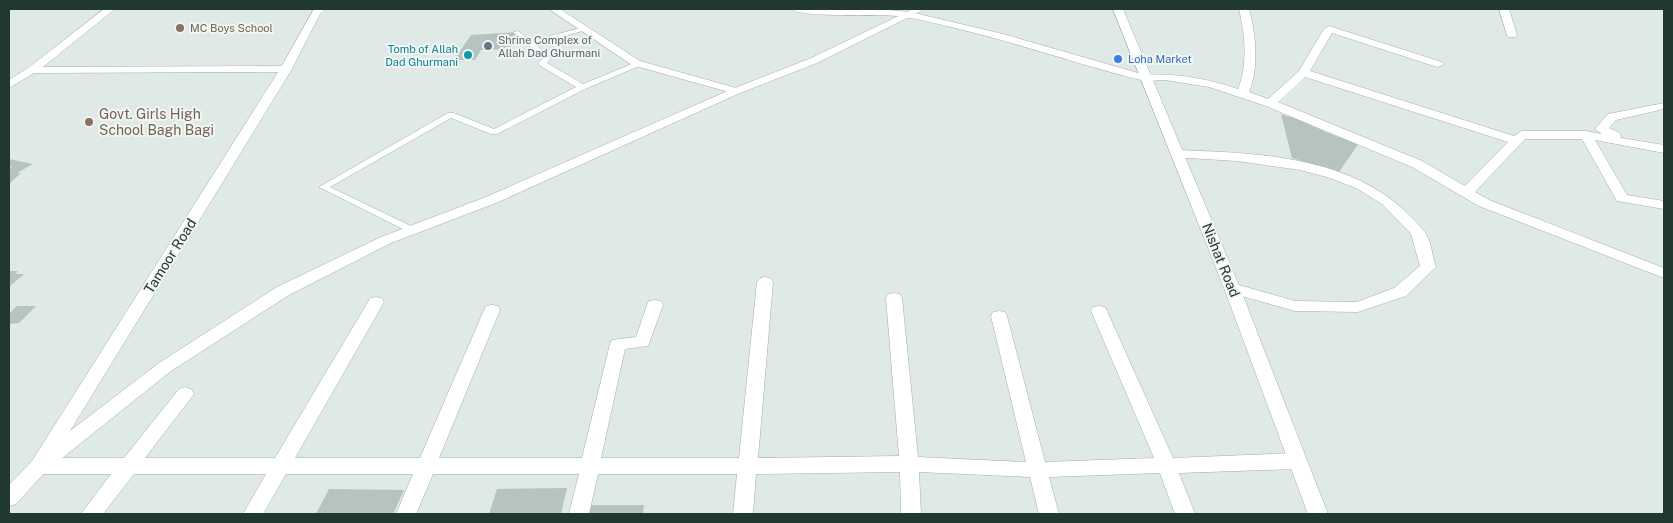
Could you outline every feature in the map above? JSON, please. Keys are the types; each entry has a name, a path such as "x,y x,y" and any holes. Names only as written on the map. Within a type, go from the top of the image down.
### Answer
{"street":[{"path":"9,85 32,70 110,9"},
{"name":"Tamoor Road","path":"9,498 39,466 286,69 316,12 322,9"},
{"path":"554,9 640,64 736,91"},
{"path":"796,9 822,12 914,12 1144,78 1165,77 1211,84 1270,103 1417,164 1484,203 1664,273"},
{"name":"Nishat Road","path":"1118,9 1144,78 1232,288 1296,461 1318,514"},
{"path":"1242,94 1247,87 1249,38 1244,9"},
{"path":"1504,9 1512,35"},
{"path":"39,466 164,367 283,291 386,240 490,200 736,91 813,61 914,12"},
{"path":"1270,103 1303,73 1329,28 1438,64"},
{"path":"32,70 286,69"},
{"path":"1303,73 1517,141"},
{"path":"1628,142 1601,130 1612,117 1664,106"},
{"path":"1467,192 1522,135 1586,135 1664,149"},
{"path":"1586,135 1622,198 1664,205"},
{"path":"1176,154 1240,157 1320,170 1373,190 1401,213 1420,236 1428,267 1400,292 1358,307 1295,306 1232,288"},
{"path":"743,514 765,282"},
{"path":"894,298 909,464 911,514"},
{"path":"253,514 376,302"},
{"path":"579,514 618,344 642,342 655,305"},
{"path":"406,514 492,310"},
{"path":"1099,311 1186,514"},
{"path":"999,316 1049,514"},
{"path":"91,514 185,394"},
{"path":"39,466 747,466 909,464 1038,470 1296,461"}],"lane":[{"path":"531,43 584,29"},
{"path":"516,32 547,58 542,63 582,87"},
{"path":"412,230 323,187 451,115 494,132 582,87 640,64"}],"building":[{"name":"Shrine Complex of Allah Dad Ghurmani","path":"516,32 509,49 481,50 475,60 454,60 471,35"},
{"path":"1281,114 1312,124 1312,126 1338,137 1339,135 1359,143 1339,172 1292,158"},
{"path":"9,159 33,164 17,173 21,173 9,184 9,169 12,167 9,166"},
{"path":"9,271 18,271 15,274 24,274 9,287"},
{"path":"17,306 36,306 19,323 9,324 9,314"},
{"path":"567,488 561,514 489,514 497,489"},
{"path":"329,489 404,490 393,514 316,514"},
{"path":"584,505 644,505 643,514 581,514"}],"place":[{"name":"MC Boys School","path":"180,28"},
{"name":"Shrine Complex of Allah Dad Ghurmani","path":"488,46"},
{"name":"Tomb of Allah Dad Ghurmani","path":"468,55"},
{"name":"Loha Market","path":"1118,59"},
{"name":"Govt. Girls High School Bagh Bagi","path":"89,122"}]}
